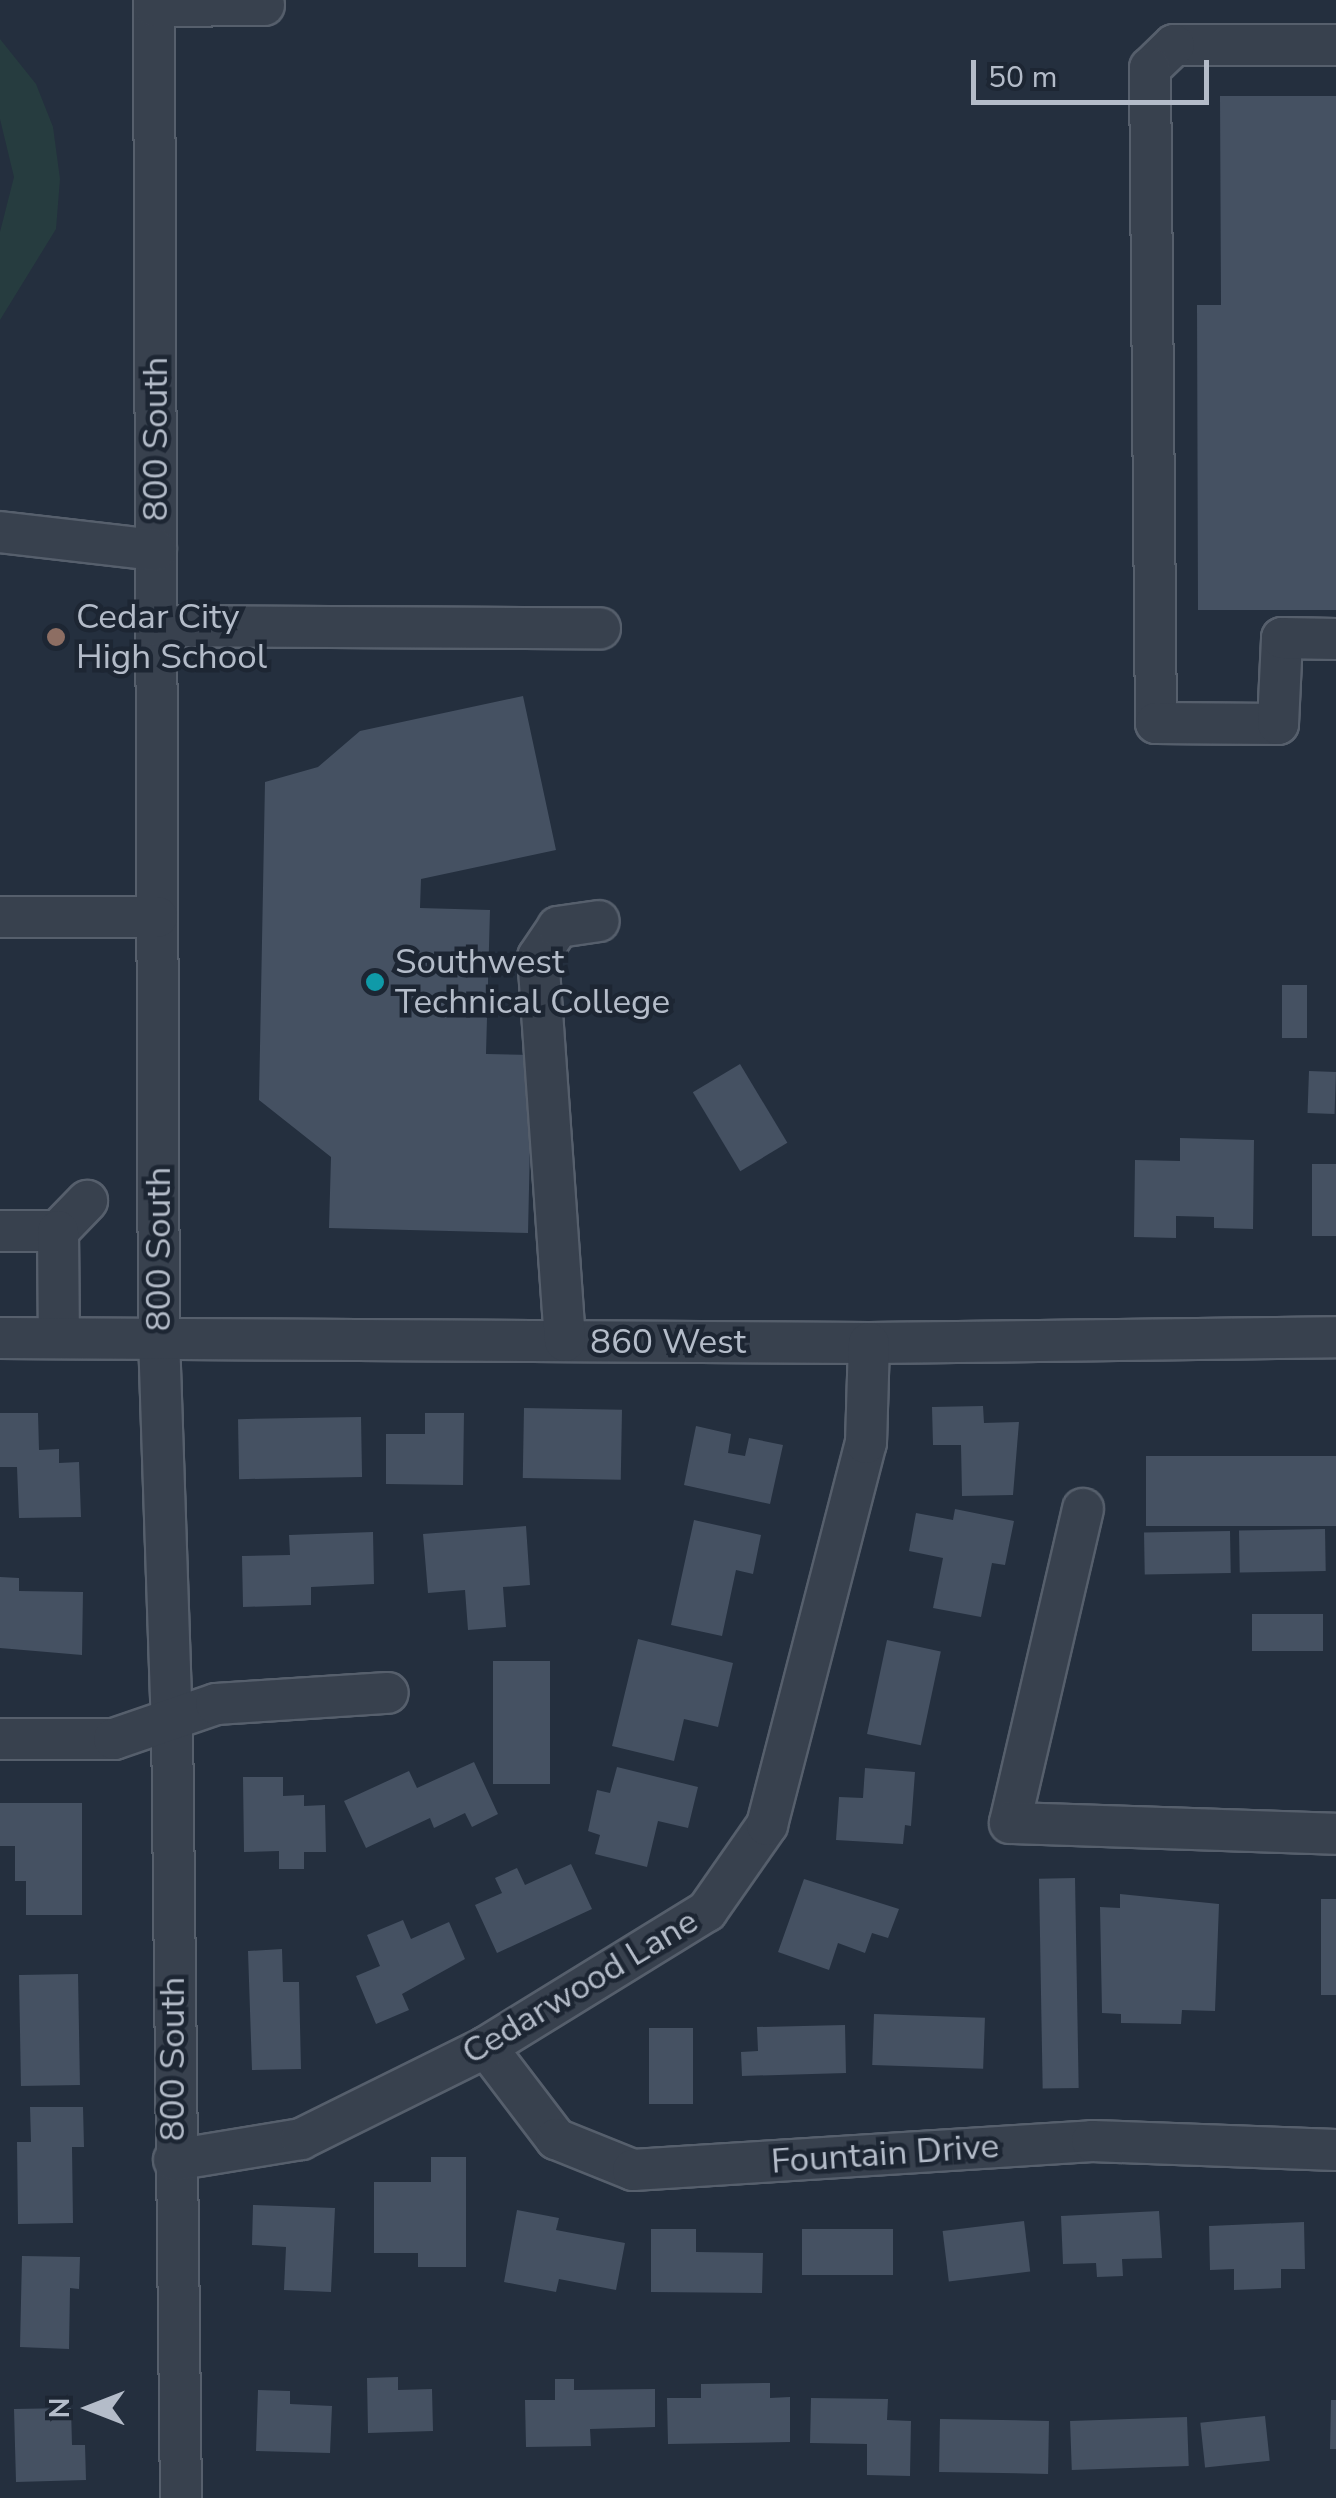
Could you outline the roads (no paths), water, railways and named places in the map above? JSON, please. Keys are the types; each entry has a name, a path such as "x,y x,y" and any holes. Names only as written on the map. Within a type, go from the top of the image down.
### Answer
{"street":[{"path":"154,3 264,5"},
{"name":"800 South","path":"154,3 159,1337 172,1721 174,2160 182,2498"},
{"path":"1336,45 1174,46 1150,68 1156,723 1278,724 1282,638 1336,639"},
{"path":"0,532 156,550"},
{"path":"156,626 600,628"},
{"path":"0,917 157,917"},
{"path":"565,1341 538,957 558,927 599,921"},
{"path":"0,1232 58,1232 88,1202"},
{"path":"58,1232 59,1338"},
{"name":"860 West","path":"0,1338 869,1344 1336,1338"},
{"name":"Cedarwood Lane","path":"174,2160 302,2139 486,2048 707,1911 767,1826 866,1443 869,1344"},
{"path":"1083,1509 1010,1823 1336,1834"},
{"path":"0,1739 114,1739 216,1704 388,1693"},
{"name":"Fountain Drive","path":"486,2048 556,2139 633,2170 1092,2142 1336,2150"}],"place":[{"name":"Cedar City High School","path":"56,637"},
{"name":"Southwest Technical College","path":"375,982"}]}
